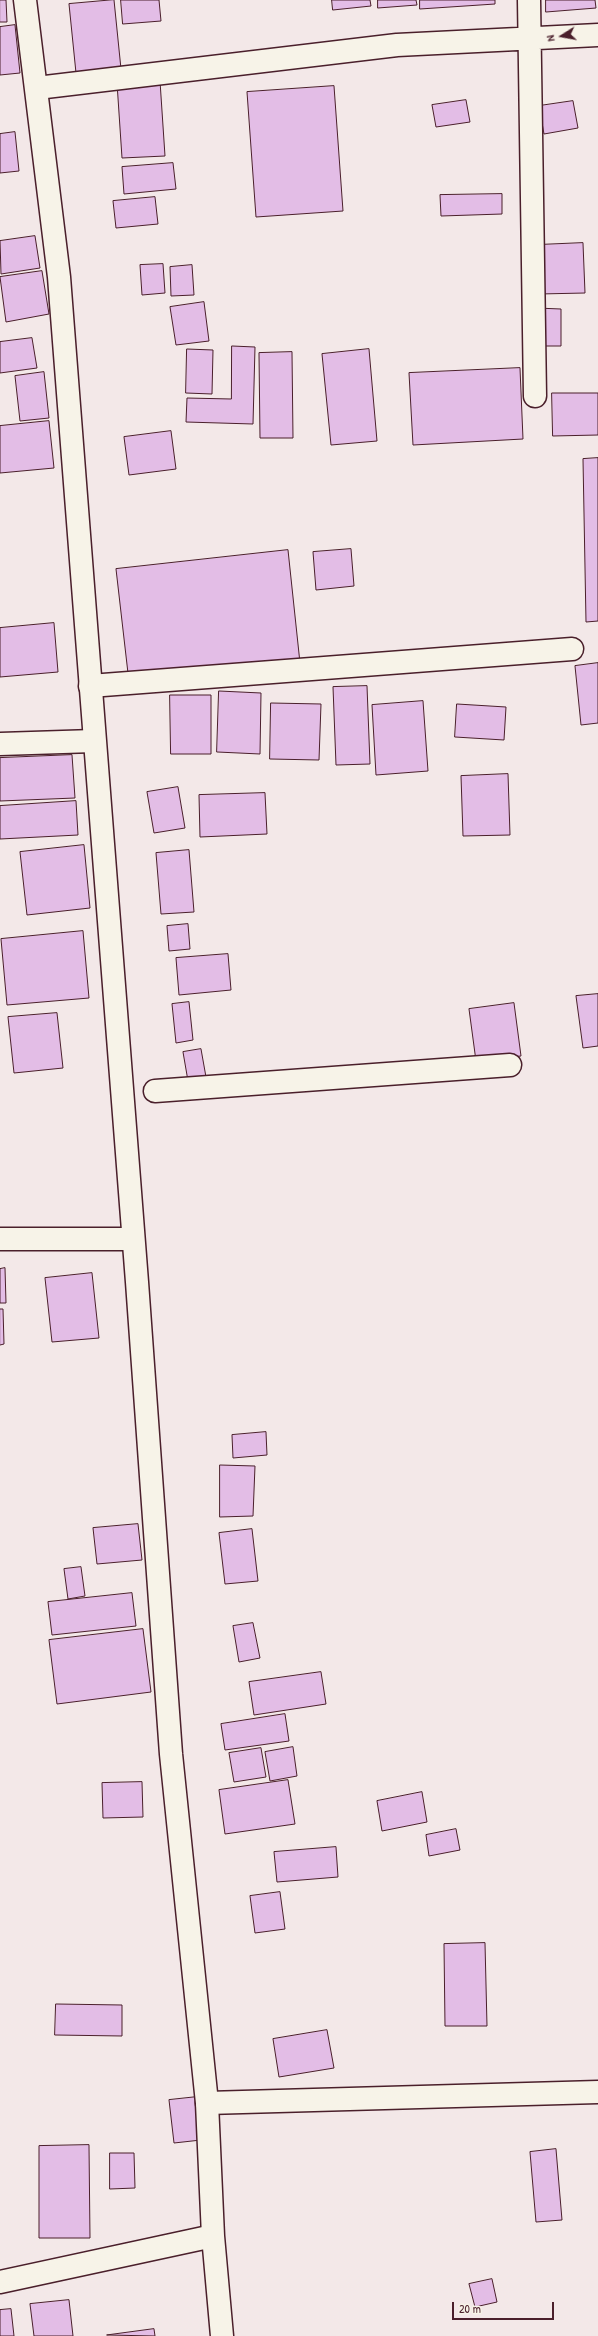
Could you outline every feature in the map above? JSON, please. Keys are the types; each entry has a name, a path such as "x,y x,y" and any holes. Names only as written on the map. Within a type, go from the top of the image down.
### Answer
{"street":[{"path":"25,0 59,277 133,1239 170,1754 207,2103 213,2236 222,2336"},
{"path":"529,0 534,396"},
{"path":"37,88 397,45 598,35"},
{"path":"90,686 572,649"},
{"path":"0,744 94,741"},
{"path":"154,1091 510,1066"},
{"path":"0,1239 133,1239"},
{"path":"207,2103 598,2092"},
{"path":"0,2282 213,2236"}],"building":[{"path":"0,0 6,0 7,22 0,22"},
{"path":"114,0 121,69 76,73 69,4"},
{"path":"121,0 159,0 161,21 123,24"},
{"path":"332,0 370,0 371,6 333,10"},
{"path":"378,0 416,0 417,5 378,8"},
{"path":"420,0 495,0 495,4 420,9"},
{"path":"546,0 595,0 596,8 546,12"},
{"path":"15,25 20,73 0,75 0,27"},
{"path":"160,81 165,156 122,158 117,83"},
{"path":"334,86 343,211 256,217 247,92"},
{"path":"466,100 470,122 436,127 432,105"},
{"path":"573,101 578,128 544,134 539,106"},
{"path":"15,132 19,171 0,173 0,134"},
{"path":"173,163 176,189 124,194 122,167"},
{"path":"502,194 502,214 441,216 440,195"},
{"path":"155,197 158,224 116,228 113,201"},
{"path":"35,236 40,268 1,274 0,241"},
{"path":"583,243 585,293 539,294 537,245"},
{"path":"163,264 165,293 142,295 140,265"},
{"path":"192,265 194,295 171,296 170,267"},
{"path":"42,271 49,314 6,322 0,277"},
{"path":"204,302 209,341 176,345 170,307"},
{"path":"536,308 561,309 561,346 536,346"},
{"path":"32,338 37,368 0,373 0,342"},
{"path":"232,346 255,347 253,424 186,422 187,398 231,399"},
{"path":"187,349 213,350 212,394 186,393"},
{"path":"369,349 377,441 331,445 322,354"},
{"path":"292,352 293,438 260,438 259,353"},
{"path":"520,368 523,439 413,445 409,373"},
{"path":"44,372 49,418 20,421 15,376"},
{"path":"552,393 598,393 598,435 553,436"},
{"path":"49,421 54,468 0,473 0,426"},
{"path":"171,431 176,469 129,475 124,437"},
{"path":"598,458 598,621 586,622 583,459"},
{"path":"351,549 354,586 316,590 313,552"},
{"path":"288,550 300,663 129,682 116,569"},
{"path":"54,623 58,672 0,677 0,628"},
{"path":"598,663 598,723 581,725 575,666"},
{"path":"367,686 370,764 336,765 333,687"},
{"path":"219,691 261,693 260,754 217,752"},
{"path":"170,695 211,695 211,754 171,754"},
{"path":"423,701 428,771 376,775 372,705"},
{"path":"271,703 321,704 319,760 270,759"},
{"path":"457,704 506,707 504,740 455,737"},
{"path":"72,755 75,798 0,801 0,758"},
{"path":"508,774 510,835 463,836 461,776"},
{"path":"178,787 185,828 154,833 147,792"},
{"path":"265,793 267,834 200,837 199,795"},
{"path":"76,801 78,835 0,839 0,806"},
{"path":"84,845 90,908 27,915 20,852"},
{"path":"189,850 194,912 161,914 156,853"},
{"path":"188,924 190,949 169,951 167,926"},
{"path":"83,931 89,998 7,1005 1,939"},
{"path":"228,954 231,990 179,995 176,958"},
{"path":"598,994 598,1046 583,1048 576,996"},
{"path":"189,1002 193,1040 176,1043 172,1004"},
{"path":"514,1003 521,1056 476,1061 469,1009"},
{"path":"57,1013 63,1068 14,1073 8,1017"},
{"path":"201,1049 206,1077 188,1081 183,1052"},
{"path":"5,1268 6,1303 0,1303 0,1269"},
{"path":"92,1273 99,1338 52,1342 45,1278"},
{"path":"0,1309 3,1309 4,1344 0,1345"},
{"path":"266,1432 267,1455 233,1458 232,1435"},
{"path":"220,1465 255,1466 253,1516 220,1517"},
{"path":"138,1524 142,1560 97,1564 93,1528"},
{"path":"252,1529 258,1581 225,1584 219,1533"},
{"path":"81,1567 85,1596 68,1599 64,1569"},
{"path":"132,1593 136,1626 52,1635 48,1602"},
{"path":"253,1623 260,1658 239,1662 233,1626"},
{"path":"143,1629 151,1692 57,1704 49,1640"},
{"path":"321,1672 326,1704 254,1715 249,1682"},
{"path":"285,1714 289,1741 225,1750 221,1724"},
{"path":"293,1747 297,1776 270,1781 265,1752"},
{"path":"261,1748 266,1777 234,1782 229,1753"},
{"path":"288,1780 295,1824 225,1834 219,1790"},
{"path":"142,1782 143,1817 103,1818 102,1783"},
{"path":"422,1792 427,1822 382,1831 377,1801"},
{"path":"456,1829 460,1850 429,1856 426,1835"},
{"path":"336,1847 338,1877 277,1882 274,1852"},
{"path":"280,1892 285,1929 255,1933 250,1896"},
{"path":"485,1943 487,2026 445,2026 444,1944"},
{"path":"56,2004 122,2005 122,2036 55,2035"},
{"path":"327,2030 334,2068 279,2077 273,2039"},
{"path":"197,2097 201,2140 174,2143 169,2100"},
{"path":"89,2145 90,2238 39,2238 39,2146"},
{"path":"556,2149 562,2220 536,2222 530,2152"},
{"path":"110,2153 134,2153 135,2188 110,2189"},
{"path":"492,2279 497,2302 475,2307 469,2284"},
{"path":"69,2300 73,2336 34,2336 30,2304"},
{"path":"11,2309 14,2336 0,2336 0,2310"},
{"path":"154,2329 155,2336 107,2335"}]}
